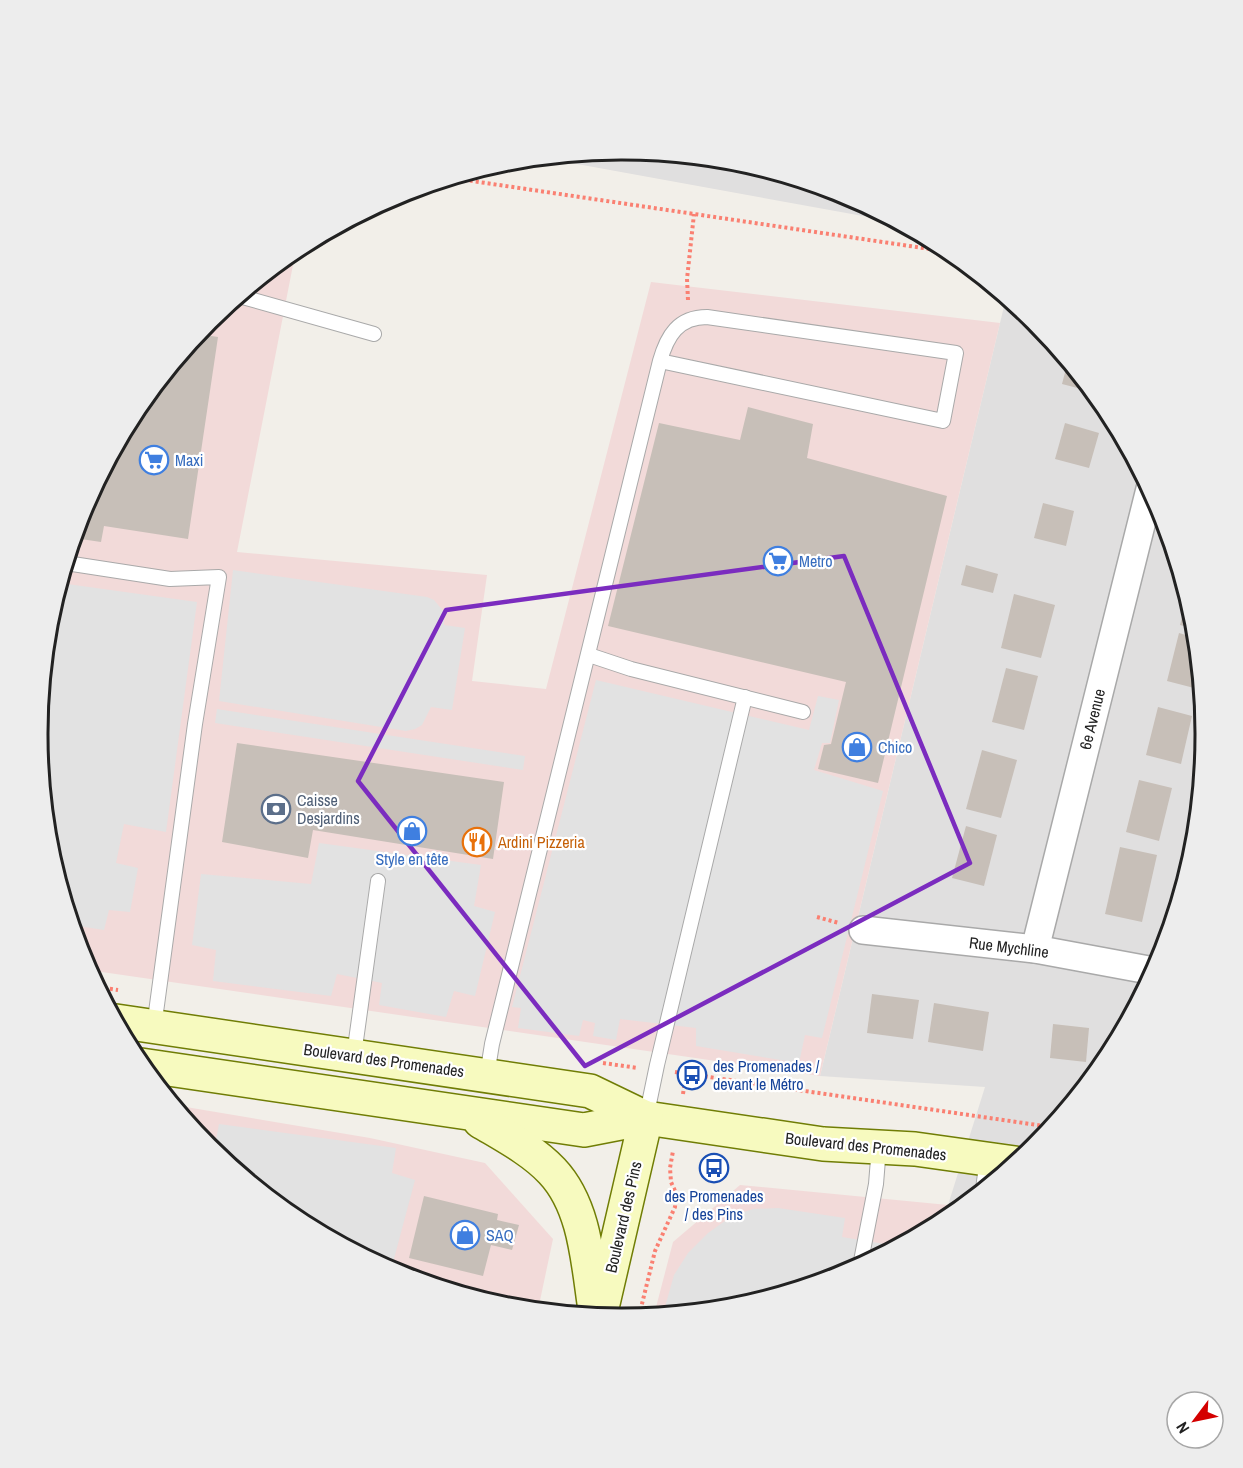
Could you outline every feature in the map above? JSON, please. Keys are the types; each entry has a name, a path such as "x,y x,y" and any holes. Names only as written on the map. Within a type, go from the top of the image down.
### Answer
{"street":[{"name":"6e Avenue","path":"1035,949 1146,504"},
{"name":"Rue Mychline","path":"863,930 1035,949 1144,969"},
{"name":"Boulevard des Promenades","path":"126,1023 590,1091 646,1118 824,1143 879,1146 993,1171"},
{"name":"Boulevard des Promenades","path":"157,1069 584,1130 646,1118"},
{"path":"468,1113 531,1153 552,1171 562,1184 578,1214 582,1228 594,1307"},
{"name":"Boulevard des Pins","path":"602,1307 646,1118"}],"lane":[{"path":"248,299 374,334"},
{"path":"487,1075 492,1044 660,361 664,348 674,332 688,320 707,317 956,353 943,421 660,361"},
{"path":"74,563 170,579 219,577 195,724 154,1027"},
{"path":"589,655 631,669 803,712"},
{"path":"646,1118 745,697"},
{"path":"354,1055 378,881"},
{"path":"861,1255 876,1184 879,1146"}],"path":[{"path":"471,181 926,248"},
{"path":"687,279 694,214"},
{"path":"686,1074 1041,1125"},
{"path":"641,1307 655,1251 675,1207 676,1193 670,1178"}],"highlighted area":[{"path":"844,556 970,863 585,1066 358,781 446,610"}],"shaded area":[{"path":"622,160 696,165 770,180 841,204 869,217 572,163"},
{"path":"292,265 237,552 487,575 472,681 546,689 651,282 1000,323 820,1076 100,972 78,918 68,882 59,846 49,772 49,696 59,622 68,586 78,550 107,480 145,415 190,356 216,328 243,303"},
{"path":"1004,307 1053,356 1098,415 1136,480 1165,550 1184,622 1194,696 1194,772 1184,846 1165,918 1151,953 1136,988 1098,1053 1053,1112 1027,1140 971,1189 948,1205 985,1087 820,1076"},
{"path":"233,570 427,597 434,600 444,612 444,625 465,628 452,710 431,707 422,725 406,731 219,701"},
{"path":"69,584 197,602 166,832 124,824 116,863 138,868 130,912 109,910 104,930 81,926 78,918 59,846 49,772 49,696 59,622"},
{"path":"596,680 809,730 818,696 839,700 830,743 822,743 814,770 883,791 822,1038 805,1035 799,1063 696,1046 696,1028 620,1019 616,1040 593,1036 595,1023 583,1020 579,1036 518,1028 521,1008 512,1007"},
{"path":"217,709 525,756 523,770 215,723"},
{"path":"319,843 481,865 474,906 495,912 475,996 454,991 446,1017 379,1005 382,983 337,974 331,996 213,981 216,950 192,945 201,874 311,884"},
{"path":"186,1107 370,1138 485,1163 553,1239 540,1302 473,1288 437,1277 368,1248 303,1211 243,1165"},
{"path":"219,1124 396,1148 392,1173 415,1180 394,1260 335,1231 303,1211 272,1189 216,1140"},
{"path":"740,1185 948,1205 908,1231 875,1248 806,1277 733,1296 696,1303 656,1306 673,1242"},
{"path":"778,1208 845,1218 842,1237 883,1244 841,1264 770,1288 696,1303 665,1305 674,1275 688,1253 708,1233 732,1216 753,1209"}],"building":[{"name":"Maxi","path":"209,336 218,337 188,539 104,526 101,542 82,539 107,480 125,447 145,415 190,356"},
{"path":"1065,371 1078,388 1062,384"},
{"name":"Metro","path":"748,407 813,424 807,458 947,496 878,783 818,769 824,745 831,744 846,682 608,626 659,423 740,440"},
{"path":"1065,423 1099,433 1089,468 1055,459"},
{"path":"1043,503 1074,511 1066,546 1034,538"},
{"path":"966,565 998,574 993,593 961,585"},
{"path":"1014,594 1055,605 1041,658 1001,648"},
{"path":"1182,616 1185,626 1180,625"},
{"path":"1179,633 1186,635 1193,688 1167,681"},
{"path":"1006,668 1038,676 1024,730 992,722"},
{"path":"1158,707 1192,716 1181,764 1146,755"},
{"path":"237,743 504,782 493,859 313,830 308,858 222,842"},
{"path":"982,750 1017,760 1001,818 966,809"},
{"path":"1139,780 1172,788 1159,841 1126,832"},
{"path":"966,826 997,835 984,886 952,878"},
{"path":"1120,847 1157,855 1142,922 1105,914"},
{"path":"872,994 919,1000 913,1039 867,1033"},
{"path":"934,1003 989,1012 983,1051 928,1042"},
{"path":"1053,1024 1089,1028 1086,1062 1050,1058"},
{"name":"SAQ","path":"424,1196 498,1214 497,1220 519,1225 512,1250 491,1245 483,1276 409,1258"}],"place":[{"name":"Maxi","path":"154,460"},
{"name":"Metro","path":"778,561"},
{"name":"Chico","path":"857,747"},
{"name":"Caisse Desjardins","path":"276,809"},
{"name":"Style en tête","path":"412,831"},
{"name":"Ardini Pizzeria","path":"477,842"},
{"name":"des Promenades / devant le Métro","path":"692,1075"},
{"name":"des Promenades / des Pins","path":"714,1168"},
{"name":"SAQ","path":"465,1235"}]}
